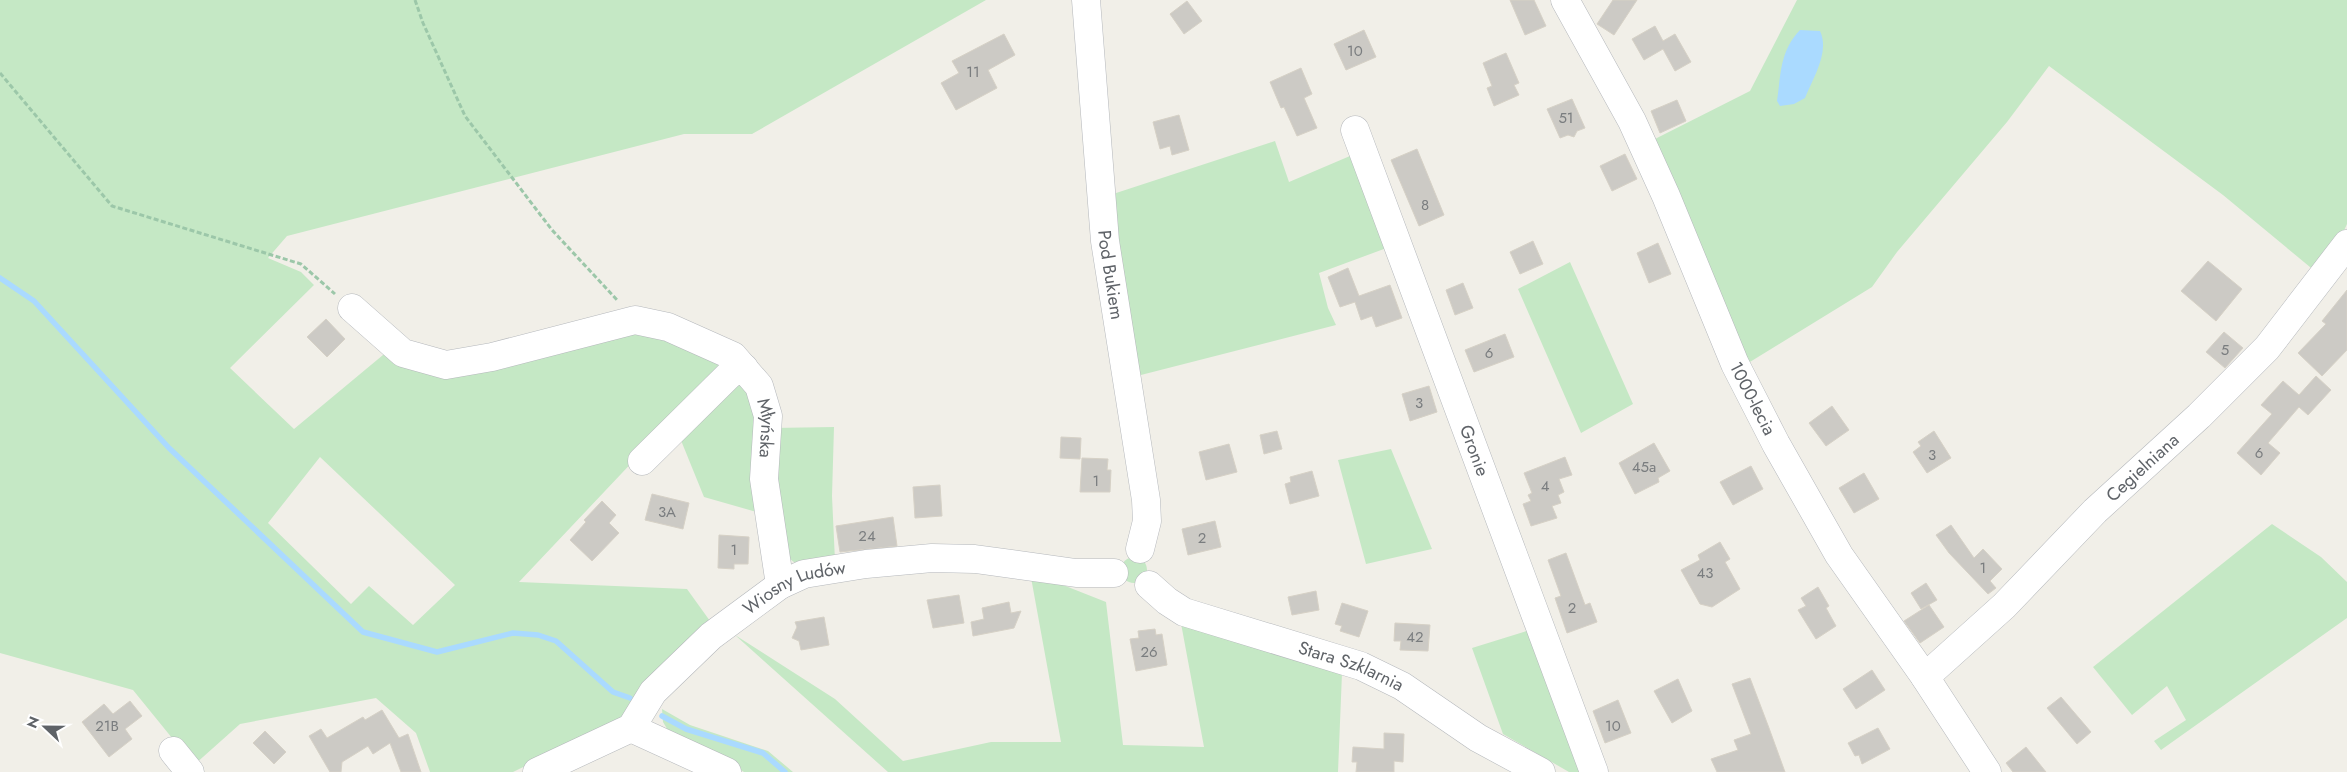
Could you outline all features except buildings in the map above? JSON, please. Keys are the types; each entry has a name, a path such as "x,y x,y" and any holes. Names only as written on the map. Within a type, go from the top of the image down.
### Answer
{"street":[{"name":"Pod Bukiem","path":"1086,0 1106,241 1146,500 1147,521 1140,549"},
{"name":"1000-lecia","path":"1565,0 1632,121 1666,196 1732,357 1776,444 1839,555 1925,677 1988,772"},
{"name":"Gronie","path":"1355,130 1594,772"},
{"name":"Cegielniana","path":"1925,677 2004,606 2095,512 2200,416 2267,348 2347,244"},
{"name":"Młyńska","path":"352,308 403,353 446,365 492,357 635,320 668,327 733,356 760,386 768,416 764,479 780,585"},
{"path":"642,462 730,374 744,368"},
{"path":"1133,548 1140,549 1151,556 1154,561 1155,574 1149,585 1138,590 1125,588 1116,580 1114,566 1120,554 1133,548"},
{"name":"Wiosny Ludów","path":"631,728 653,692 711,636 780,585 804,574 866,564 932,558 975,560 1076,573 1114,573"},
{"name":"Stara Szklarnia","path":"1149,585 1167,601 1184,612 1361,666 1402,686 1478,738 1542,772"},
{"path":"537,772 631,728 727,772"},
{"path":"172,751 190,772"}],"path":[{"path":"415,0 422,23 465,116 552,230 635,320"},
{"path":"0,73 112,206 301,264 352,308"}],"green space":[{"path":"0,0 986,0 752,134 684,134 287,236 268,258 301,272 314,285 230,368 294,429 389,350 405,362 637,325 726,359 673,419 519,582 687,589 710,621 624,716 513,772 430,772 416,733 376,698 240,724 194,765 133,690 0,653","holes":["320,457 455,585 413,625 369,586 351,604 268,523"]},
{"path":"1797,0 2347,0 2347,224 2340,239 2316,272 2223,195 2049,66 2007,122 1897,252 1872,287 1745,365 1651,141 1750,91"},
{"path":"1275,141 1289,182 1357,153 1392,246 1319,273 1328,308 1336,325 1137,376 1110,195"},
{"path":"1570,262 1633,404 1581,433 1518,289"},
{"path":"738,379 757,398 760,513 704,497 678,433"},
{"path":"834,427 832,496 835,561 810,565 798,564 780,548 772,428"},
{"path":"1391,449 1432,549 1366,564 1338,460"},
{"path":"2272,524 2321,557 2347,582 2347,618 2161,750 2154,741 2186,720 2167,686 2132,715 2093,667"},
{"path":"1134,557 1143,561 1147,570 1143,579 1134,583 1125,579 1121,570 1125,561"},
{"path":"1030,572 1106,602 1123,745 1204,747 1180,618 1342,673 1338,772 888,772 735,635 835,699 903,761 991,742 1061,742"},
{"path":"1536,628 1587,772 1569,772 1503,734 1472,648"},
{"path":"662,709 690,725 768,751 793,772 744,772 717,755 672,737 663,722"}],"water":[{"path":"1800,30 1820,31 1823,39 1822,56 1805,98 1794,104 1780,106 1777,101 1782,63 1793,38"}],"waterway":[{"path":"0,278 34,301 169,448 363,632 437,652 513,633 538,635 556,641 613,692 630,698"},
{"path":"662,716 686,729 763,753 785,772"}]}
